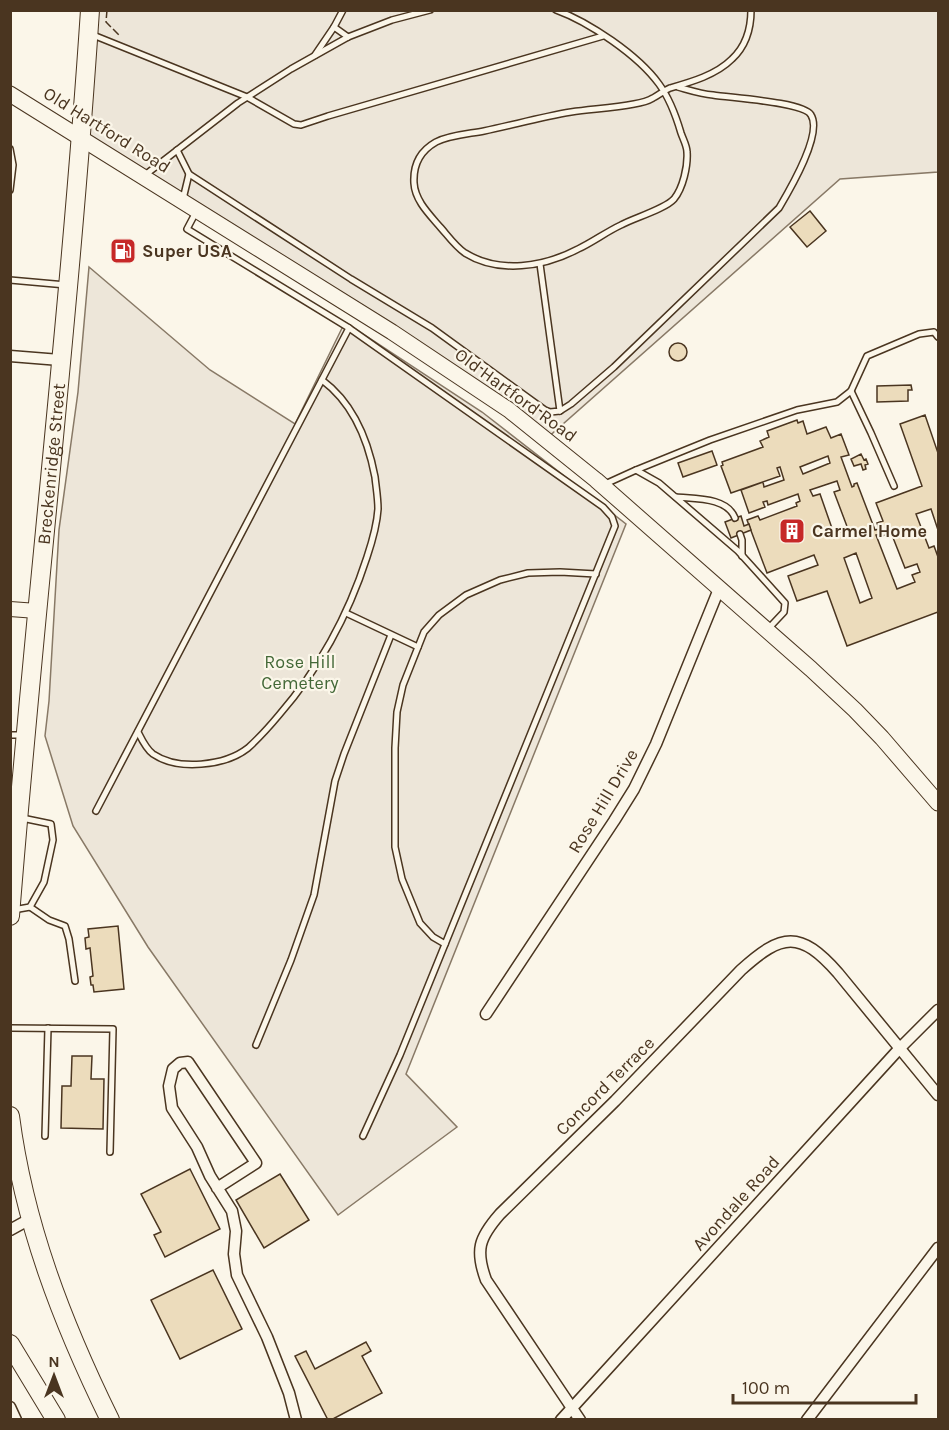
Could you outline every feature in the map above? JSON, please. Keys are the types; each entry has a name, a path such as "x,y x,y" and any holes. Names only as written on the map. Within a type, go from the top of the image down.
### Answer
{"main road":[{"name":"Breckenridge Street","path":"15,908 18,735 37,611 68,286 90,10"},
{"name":"Old Hartford Road","path":"10,94 392,332 509,410 602,485 811,669 855,710 937,799"},
{"path":"10,1116 30,1219 46,1272 66,1325 110,1419"},
{"path":"10,1344 56,1419"}],"street":[{"path":"10,356 60,360"},
{"name":"Rose Hill Drive","path":"486,1014 634,789 656,744 718,589"},
{"path":"10,609 37,611"},
{"name":"Concord Terrace","path":"580,1419 486,1280 481,1266 480,1251 483,1238 494,1220 615,1101 741,970 771,947 785,942 800,943 813,949 838,973 939,1095"},
{"name":"Avondale Road","path":"561,1419 899,1049 939,1010"},
{"path":"217,1188 256,1163 188,1062 180,1063 173,1069 169,1086 172,1108 197,1147 210,1176 217,1188 232,1211 236,1231 234,1254 237,1275 267,1337 289,1393 296,1419"},
{"path":"10,1230 30,1219"},
{"path":"807,1419 939,1248"},
{"path":"10,1407 16,1419"}],"lane":[{"path":"314,56 343,10"},
{"path":"144,176 247,97 314,56 348,37 392,20 430,10"},
{"path":"556,10 573,17 628,52 659,84 663,91 674,110 687,151 685,177 674,200 622,224 577,250 540,264 503,266 482,261 463,252 443,231 416,196 414,171 418,158 426,149 437,141 450,137 558,115 635,104 653,98 663,91 717,71 731,60 744,45 749,33 751,12"},
{"path":"334,27 348,37"},
{"path":"88,33 247,97 294,124 301,125 604,36"},
{"path":"177,150 189,174 351,279 432,328 545,410 560,411 614,367 779,208 795,182 811,142 814,123 811,114 803,109 676,87"},
{"path":"10,149 13,165 10,190"},
{"path":"182,200 189,174"},
{"path":"197,210 187,229 349,328 603,507 612,517 615,526 400,1055 363,1136"},
{"path":"540,264 560,411"},
{"path":"10,280 68,286"},
{"path":"96,811 349,328"},
{"path":"602,485 711,440 797,410 837,402 851,391 867,356 919,334 934,332 939,337"},
{"path":"138,732 151,753 178,764 215,762 246,749 265,732 292,700 317,665 346,614 360,578 376,523 378,506 370,455 358,424 341,396 322,380"},
{"path":"851,391 872,433 894,486"},
{"path":"636,470 659,483 742,556 785,603 784,612 767,631"},
{"path":"674,496 714,501 729,507 735,518"},
{"path":"740,534 742,556"},
{"path":"445,944 433,937 420,923 402,879 395,847 397,712 403,686 424,632 439,615 466,595 500,580 528,573 596,574"},
{"path":"346,614 418,647"},
{"path":"256,1045 305,922 314,894 335,781 391,635"},
{"path":"18,817 51,824 53,840 44,882 15,908 65,926 75,981"},
{"path":"10,1028 113,1029 111,1152"},
{"path":"45,1136 48,1028"}],"green space":[{"path":"90,11 938,11 938,172 840,179 546,439 82,137"},
{"name":"Rose Hill Cemetery","path":"89,267 210,370 295,424 345,322 482,412 626,524 406,1074 457,1127 338,1215 148,947 73,826 45,736 59,530 78,392"}],"building":[{"path":"810,211 826,231 807,247 790,227"},
{"path":"674,343 682,343 687,348 685,359 674,361 669,356 669,348"},
{"path":"911,385 912,390 908,390 908,401 877,402 877,386"},
{"name":"Carmel Home","path":"925,415 938,453 938,530 931,509 916,514 929,548 934,546 938,557 938,612 847,646 827,591 797,601 788,576 818,565 814,555 767,573 747,520 758,516 760,520 797,506 796,503 800,501 798,494 768,505 767,501 763,502 765,507 749,513 741,490 763,482 764,487 784,480 780,467 777,468 780,476 731,493 721,466 722,462 763,447 760,441 769,437 767,431 797,420 798,423 803,421 807,434 826,427 831,438 841,434 849,455 841,457 852,487 857,483 875,530 879,529 877,523 883,521 876,503 922,486 900,424","holes":["828,456 830,463 803,474 800,467","837,481 840,490 834,492 848,529 834,534 820,494 813,496 810,490","890,530 905,568 917,564 920,572 912,575 915,582 897,589 876,535 881,534 882,536 888,534","856,553 872,598 860,603 844,558"]},
{"path":"712,451 717,465 683,477 678,463"},
{"path":"861,454 868,464 863,470 861,464 854,466 851,459"},
{"path":"741,516 744,526 749,524 751,530 731,538 725,522"},
{"path":"118,926 124,989 94,992 90,977 93,976 90,948 86,949 85,938 89,937 88,929"},
{"path":"72,1056 92,1056 91,1079 104,1079 103,1129 61,1128 62,1086 71,1086"},
{"path":"190,1169 220,1229 165,1257 154,1235 161,1232 141,1194"},
{"path":"280,1174 309,1220 264,1248 236,1200"},
{"path":"213,1270 242,1329 180,1359 151,1300"},
{"path":"366,1342 371,1351 362,1356 382,1393 328,1420 295,1356 306,1351 315,1369"}],"fence":[{"path":"107,10 106,22 119,35"}],"place":[{"name":"Super USA","path":"123,251"},
{"name":"Carmel Home","path":"792,531"}]}
